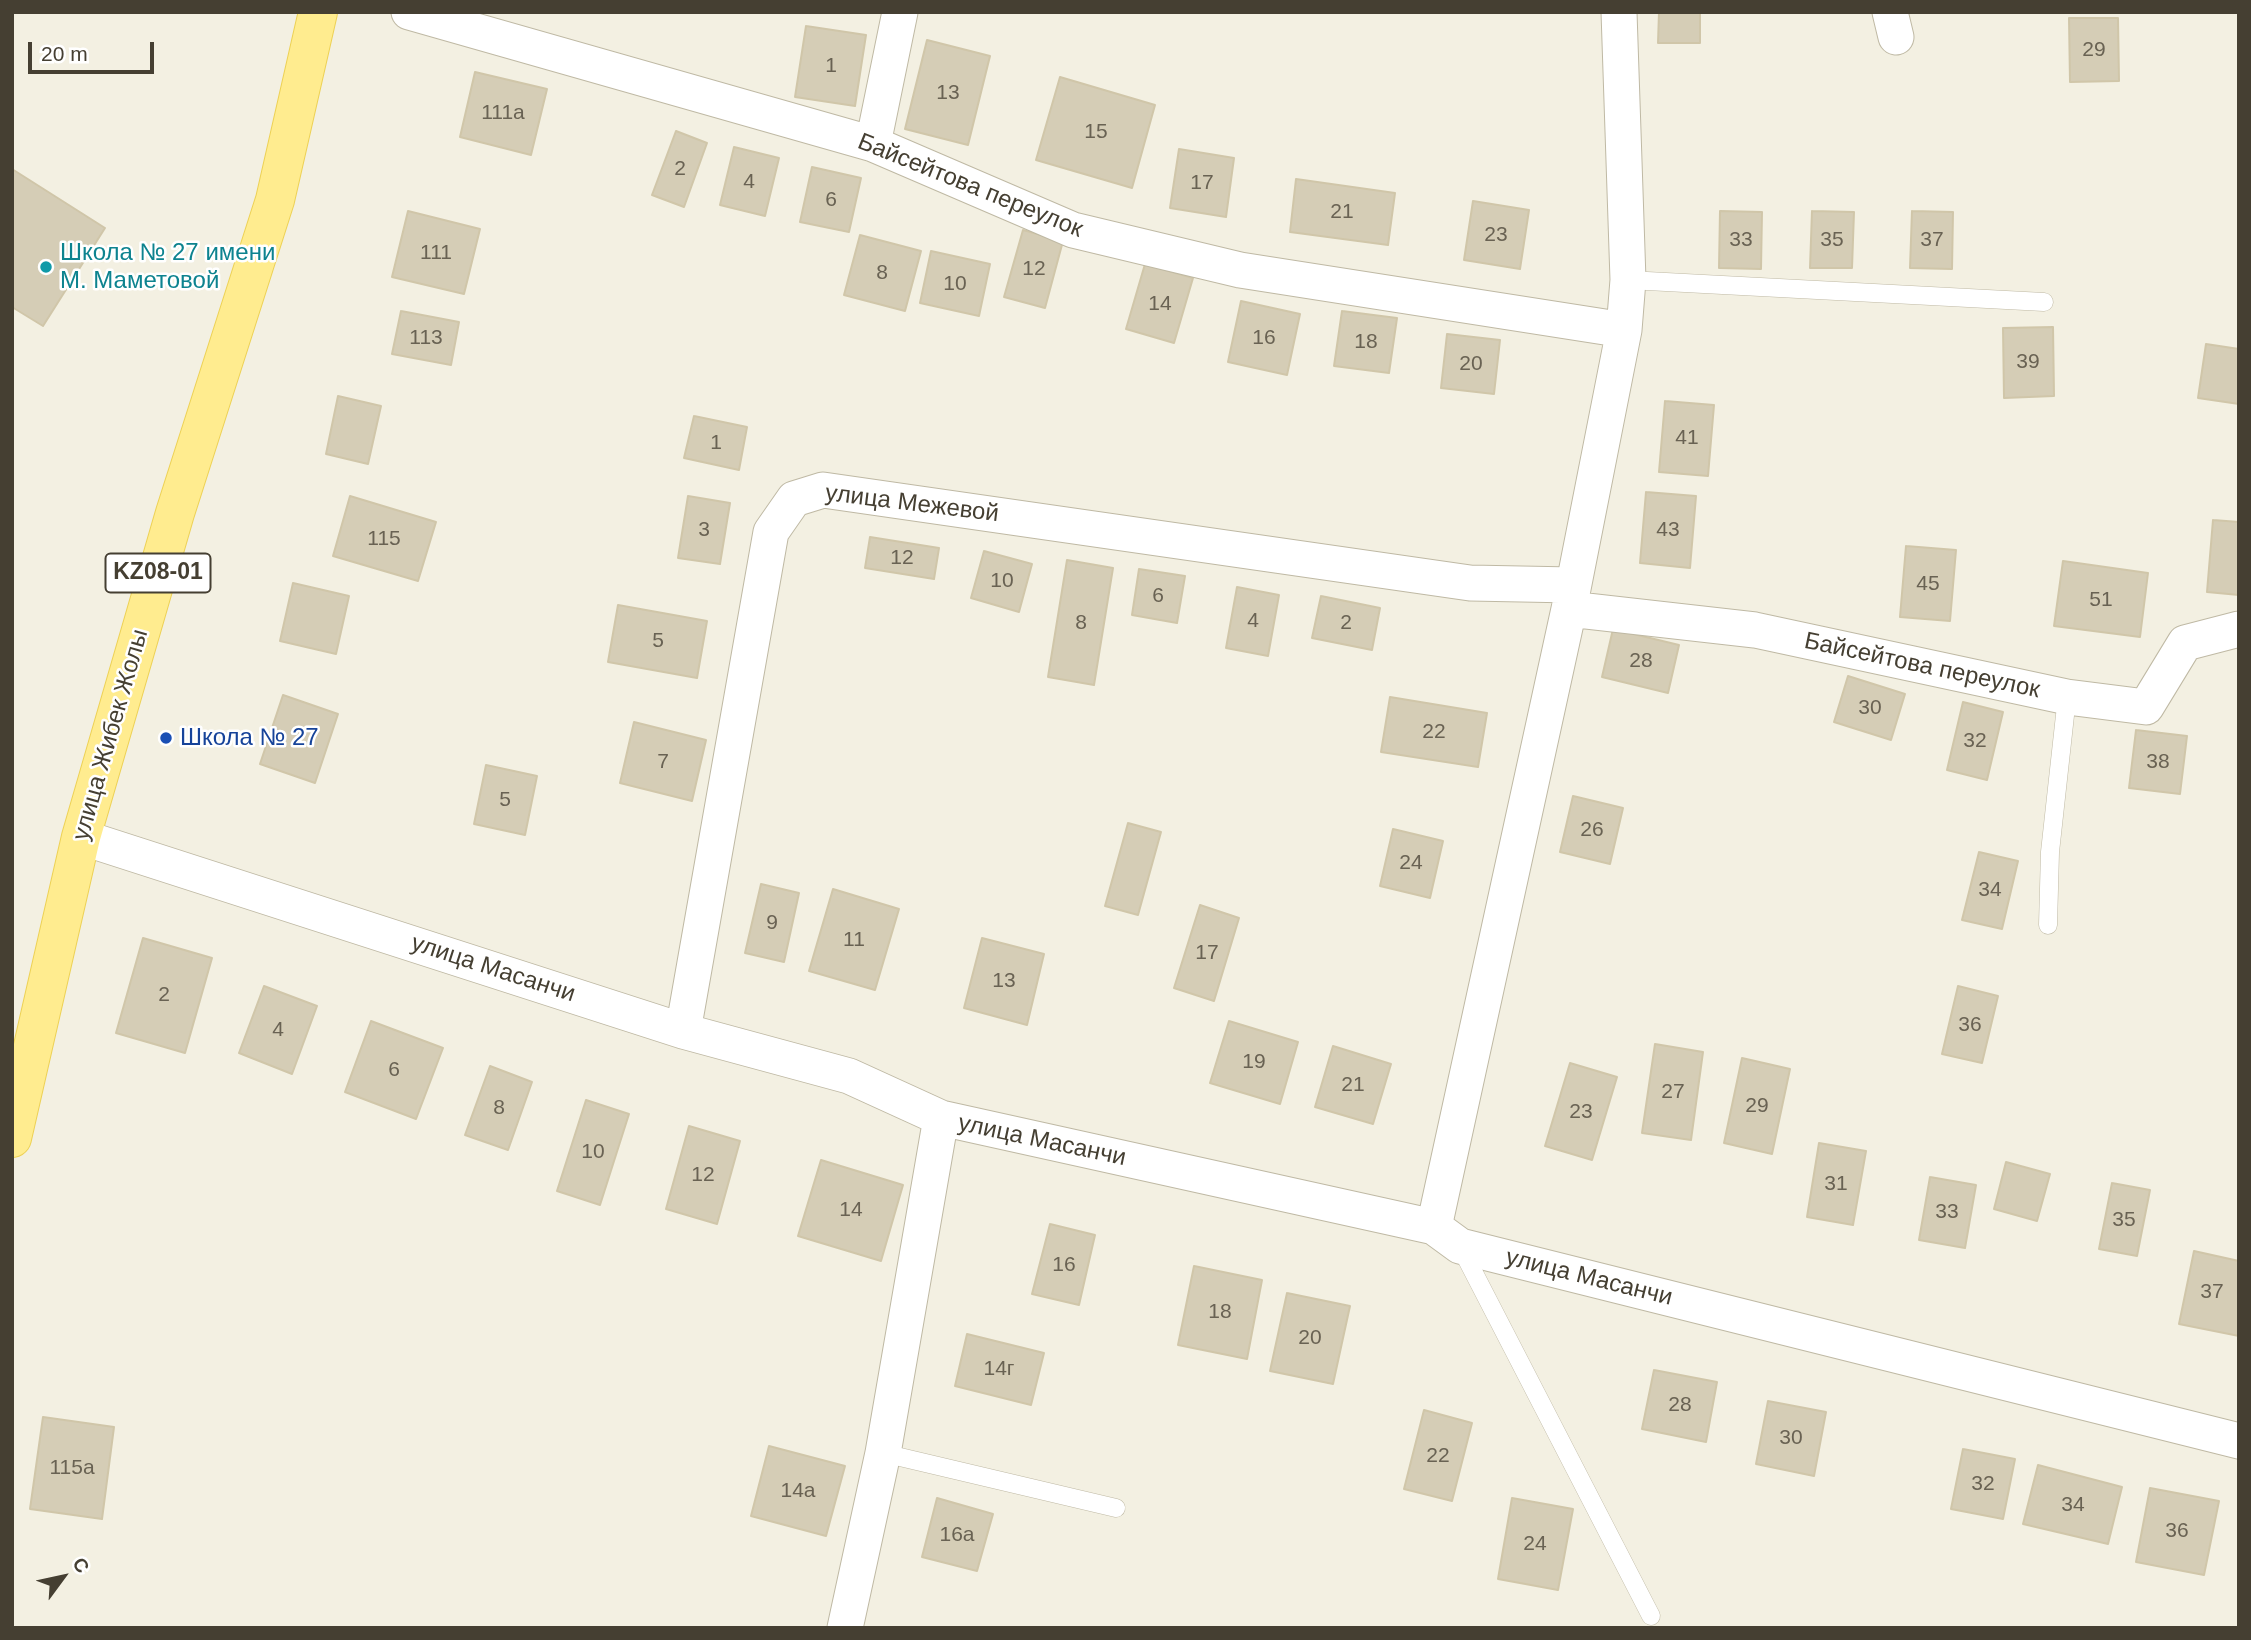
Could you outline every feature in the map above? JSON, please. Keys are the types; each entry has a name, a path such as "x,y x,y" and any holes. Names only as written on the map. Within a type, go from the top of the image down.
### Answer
{"main road":[{"name":"улица Жибек Жолы","path":"12,1138 81,837 175,513 275,200 318,12"}],"street":[{"name":"Байсейтова переулок","path":"409,12 873,144 1073,230 1240,270 1625,330"},
{"path":"873,144 900,12"},
{"path":"1447,1237 1625,330 1628,280 1619,12"},
{"name":"улица Межевой","path":"684,1031 771,532 794,499 823,489 1571,597"},
{"name":"Байсейтова переулок","path":"1571,597 1755,630 2067,697 2146,707 2185,643 2239,629"},
{"name":"улица Масанчи","path":"81,837 684,1031 849,1076 942,1118 1447,1237 2239,1441"},
{"name":"улица Масанчи","path":"845,1628 883,1453 942,1118"}],"lane":[{"path":"1628,280 2043,302"},
{"path":"2048,925 2050,852 2067,697"},
{"path":"1447,1237 1651,1616"},
{"path":"883,1453 1116,1508"}],"building":[{"path":"1659,12 1700,12 1700,43 1658,43"},
{"path":"2069,18 2118,18 2119,81 2070,82"},
{"path":"806,26 866,35 855,106 795,97"},
{"path":"927,40 990,56 968,145 905,129"},
{"path":"475,72 547,89 531,155 460,137"},
{"path":"1060,77 1155,105 1132,188 1036,160"},
{"path":"676,131 707,143 684,207 652,195"},
{"path":"734,147 779,158 765,216 720,205"},
{"path":"1179,149 1234,158 1226,217 1170,208"},
{"path":"812,167 861,178 849,232 800,222"},
{"name":"Школа № 27 имени М. Маметовой","path":"12,169 105,228 43,326 12,307"},
{"path":"1296,179 1395,193 1388,245 1290,232"},
{"path":"1473,201 1529,210 1520,269 1464,260"},
{"path":"408,211 480,229 464,294 392,277"},
{"path":"1720,211 1762,212 1761,269 1719,268"},
{"path":"1812,211 1854,212 1852,268 1810,268"},
{"path":"1912,211 1953,212 1952,269 1910,268"},
{"path":"1023,230 1063,241 1045,308 1004,297"},
{"path":"860,235 921,251 905,311 844,295"},
{"path":"931,251 990,264 979,316 920,303"},
{"path":"1145,264 1193,278 1174,343 1126,329"},
{"path":"1241,301 1300,314 1287,375 1228,362"},
{"path":"401,311 459,322 451,365 392,354"},
{"path":"1342,311 1397,318 1389,373 1334,366"},
{"path":"2053,327 2054,396 2004,398 2003,328"},
{"path":"1447,334 1500,340 1494,394 1441,388"},
{"path":"2206,344 2239,349 2239,404 2198,398"},
{"path":"338,396 381,406 368,464 326,454"},
{"path":"1665,401 1714,405 1708,476 1659,472"},
{"path":"694,416 747,427 739,470 684,458"},
{"path":"1646,492 1696,496 1690,568 1640,563"},
{"path":"350,496 436,522 418,581 333,556"},
{"path":"688,496 730,503 720,564 678,558"},
{"path":"2213,520 2239,522 2239,595 2207,592"},
{"path":"870,537 939,548 934,579 865,568"},
{"path":"1906,546 1956,550 1950,621 1900,617"},
{"path":"984,551 1032,564 1019,612 971,598"},
{"path":"1067,560 1113,568 1094,685 1048,677"},
{"path":"2063,561 2148,573 2140,637 2054,626"},
{"path":"1139,569 1185,576 1177,623 1132,615"},
{"path":"293,583 349,596 336,654 280,641"},
{"path":"1237,587 1279,595 1268,656 1226,648"},
{"path":"1321,596 1380,608 1372,650 1312,638"},
{"path":"618,605 707,621 697,678 608,662"},
{"path":"1613,629 1679,645 1668,693 1602,677"},
{"path":"1848,676 1905,694 1891,740 1834,722"},
{"path":"2239,684 2239,741 2238,741"},
{"path":"283,695 338,714 315,783 260,764"},
{"path":"1390,697 1487,713 1478,767 1381,752"},
{"path":"1963,702 2003,712 1987,780 1947,770"},
{"path":"634,722 706,740 692,801 620,783"},
{"path":"2136,730 2187,736 2180,794 2129,788"},
{"path":"486,765 537,776 525,835 474,824"},
{"path":"1573,796 1623,808 1610,864 1560,852"},
{"path":"1128,823 1161,832 1138,915 1105,906"},
{"path":"1393,829 1443,841 1430,898 1380,886"},
{"path":"1979,852 2018,861 2002,929 1962,920"},
{"path":"761,884 799,893 784,962 745,953"},
{"path":"833,889 899,909 875,990 809,971"},
{"path":"1200,905 1239,918 1214,1001 1174,988"},
{"path":"143,938 212,958 185,1053 116,1033"},
{"path":"982,938 1044,954 1027,1025 964,1008"},
{"path":"264,986 317,1006 292,1074 239,1053"},
{"path":"1958,986 1998,996 1982,1063 1942,1054"},
{"path":"371,1021 443,1048 416,1119 345,1092"},
{"path":"1229,1021 1298,1042 1280,1104 1210,1083"},
{"path":"1655,1044 1703,1052 1691,1140 1642,1133"},
{"path":"1333,1046 1391,1064 1373,1124 1315,1107"},
{"path":"1742,1058 1790,1069 1772,1154 1724,1143"},
{"path":"1570,1063 1617,1077 1592,1160 1545,1146"},
{"path":"490,1066 532,1082 508,1150 465,1135"},
{"path":"586,1100 629,1114 600,1205 557,1191"},
{"path":"689,1126 740,1141 717,1224 666,1209"},
{"path":"1819,1143 1866,1151 1853,1225 1807,1217"},
{"path":"821,1160 903,1185 881,1261 798,1236"},
{"path":"2006,1162 2050,1174 2037,1221 1994,1209"},
{"path":"1930,1177 1976,1185 1965,1248 1919,1240"},
{"path":"2112,1183 2150,1190 2137,1256 2099,1249"},
{"path":"1050,1224 1095,1235 1079,1305 1032,1294"},
{"path":"2194,1251 2239,1261 2239,1336 2179,1324"},
{"path":"1194,1266 1262,1280 1247,1359 1178,1345"},
{"path":"1287,1293 1350,1306 1333,1384 1270,1371"},
{"path":"967,1334 1044,1353 1031,1405 955,1386"},
{"path":"1654,1370 1717,1382 1706,1442 1642,1429"},
{"path":"1768,1401 1826,1412 1814,1476 1756,1464"},
{"path":"1424,1410 1472,1423 1452,1501 1404,1489"},
{"path":"43,1417 114,1427 102,1519 30,1509"},
{"path":"769,1446 845,1466 826,1536 751,1516"},
{"path":"1963,1449 2015,1459 2003,1519 1951,1509"},
{"path":"2038,1465 2122,1487 2108,1544 2023,1524"},
{"path":"2150,1488 2219,1501 2204,1575 2136,1562"},
{"path":"937,1498 993,1514 977,1571 922,1557"},
{"path":"1512,1498 1573,1509 1558,1590 1498,1579"}],"place":[{"name":"Школа № 27 имени М. Маметовой","path":"46,267"},
{"name":"Школа № 27","path":"166,738"}]}
